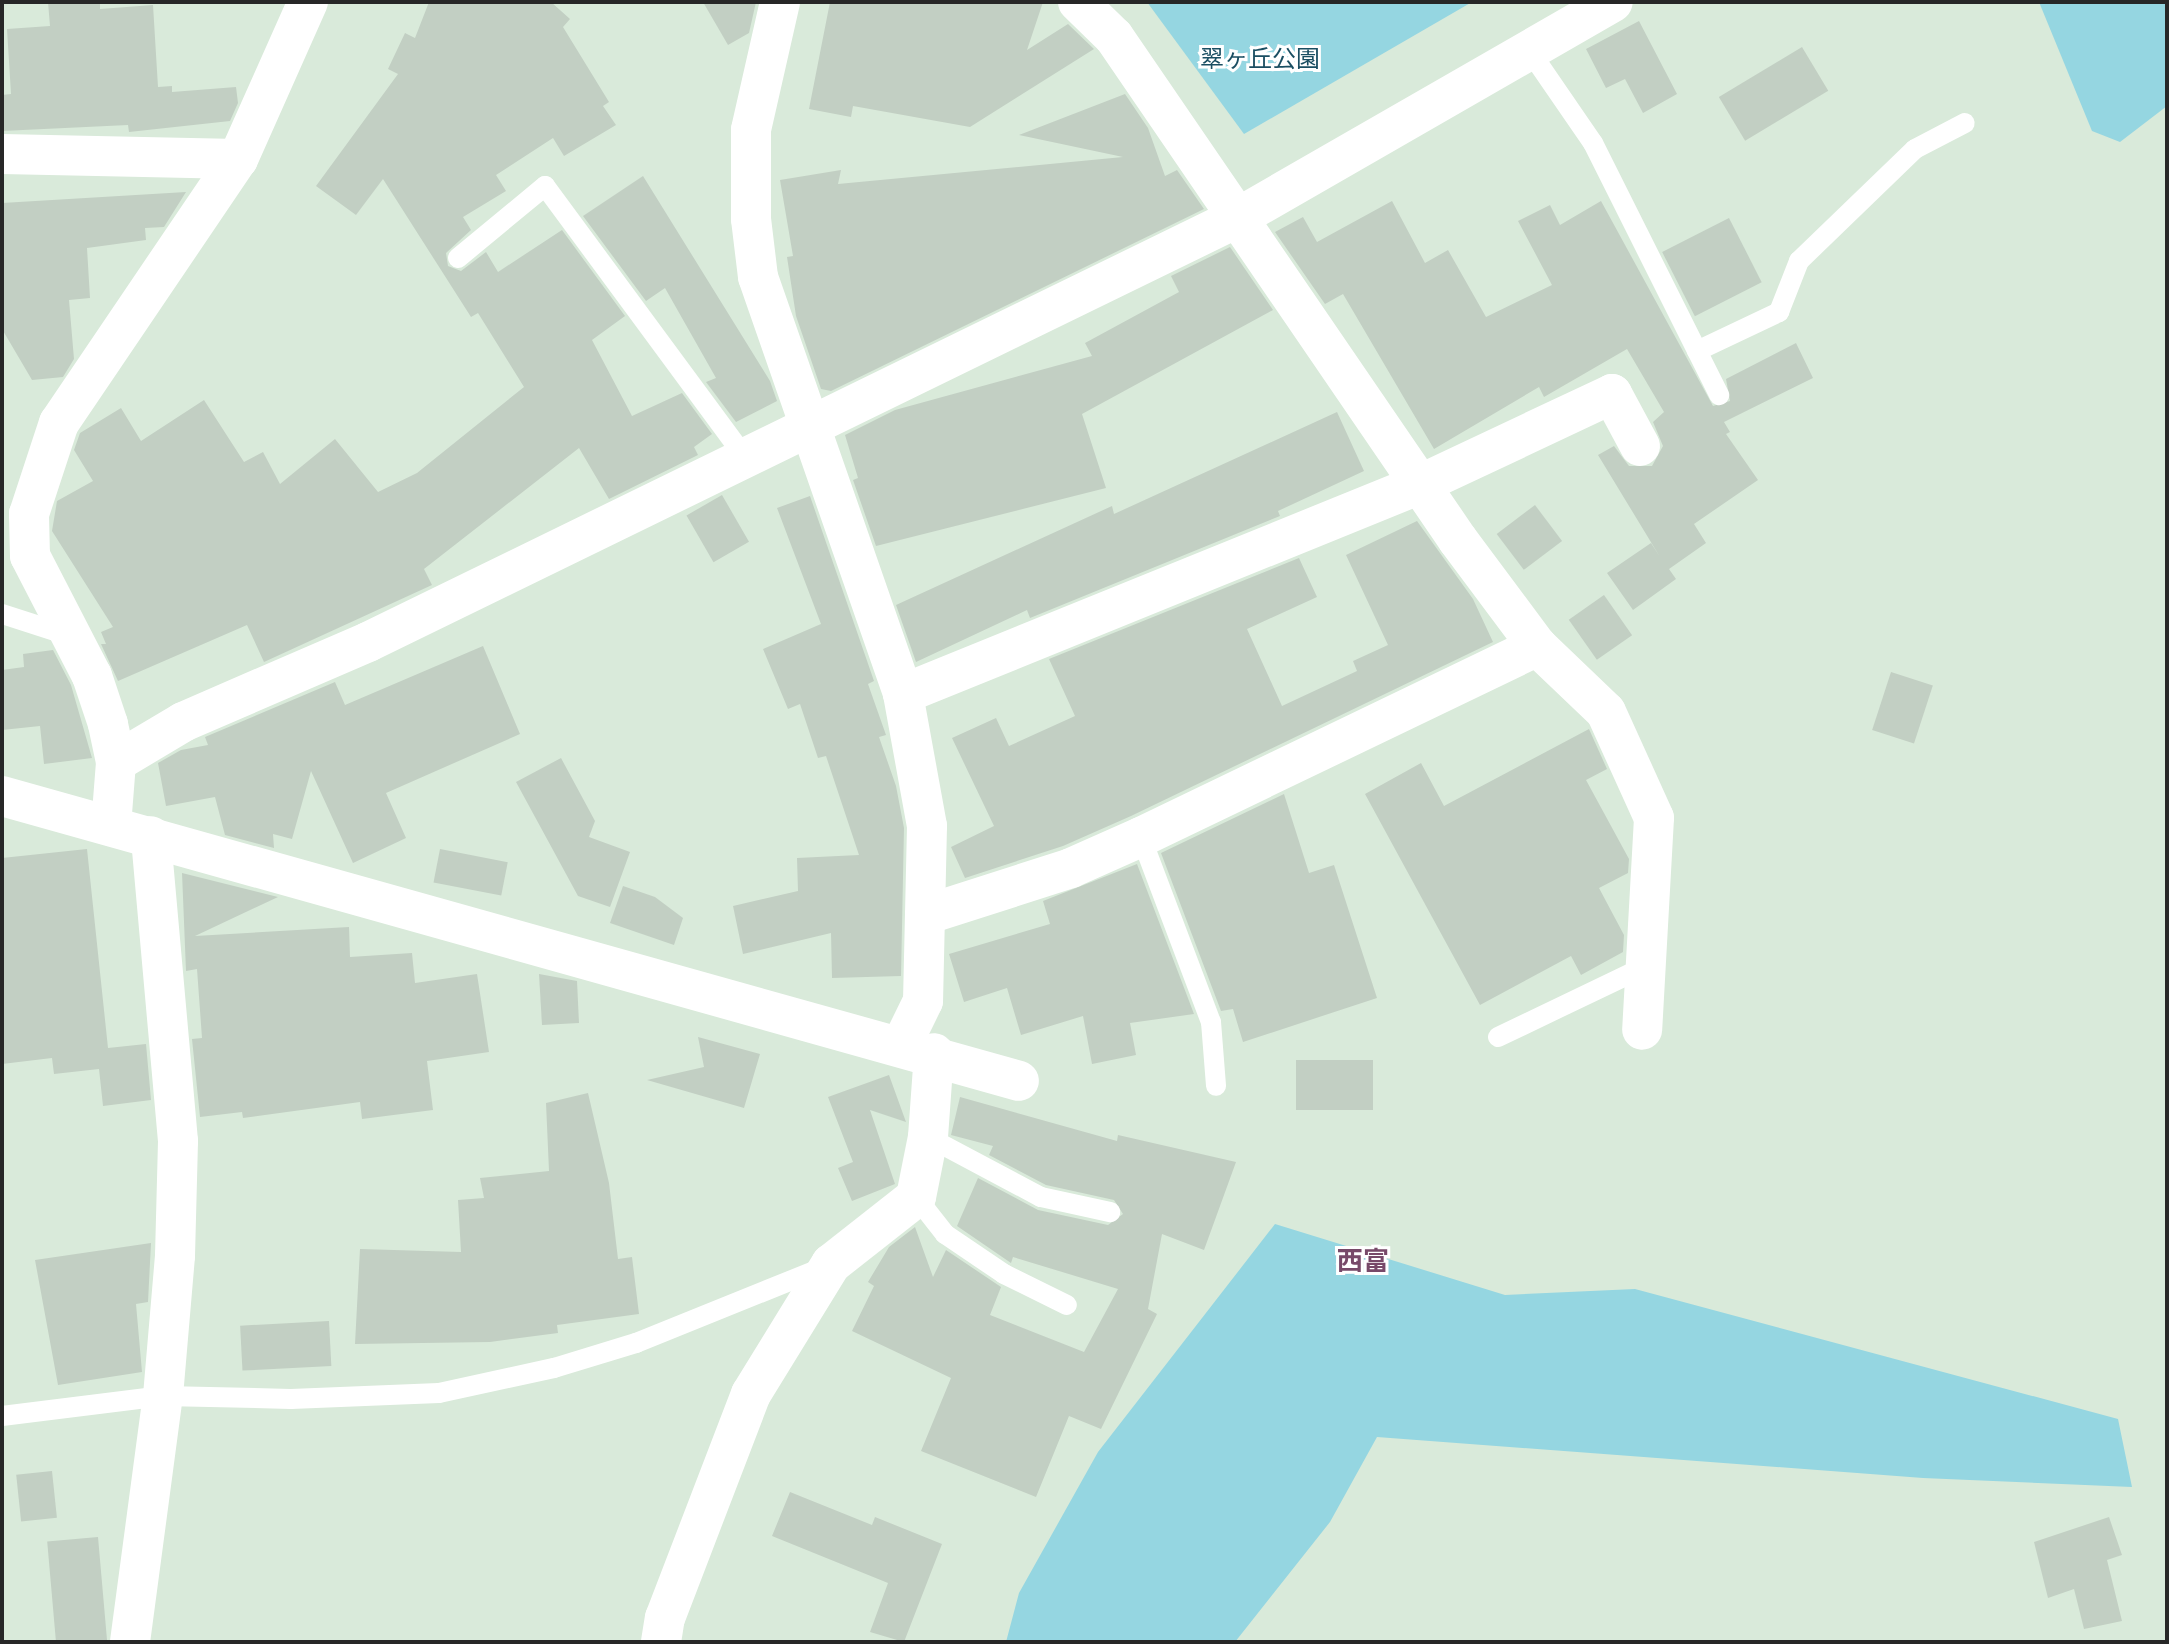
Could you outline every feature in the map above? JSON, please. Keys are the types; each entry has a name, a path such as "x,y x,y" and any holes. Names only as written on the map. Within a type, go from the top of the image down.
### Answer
{"street":[{"path":"111,826 116,762 92,676 30,556 29,514 41,468 59,423 238,159 308,2"},
{"path":"661,1642 670,1604 751,1394 831,1264 916,1197 928,1137 918,1049 923,1001 927,826 903,694 806,427 758,277 751,219 751,130 780,2"},
{"path":"1078,2 1114,37 1423,483 1458,540 1537,646 1606,712 1654,818 1642,968 1642,1030"},
{"path":"116,762 183,722 368,642 1239,217 1613,2"},
{"path":"2,154 238,159"},
{"path":"903,694 1423,483 1612,394 1640,446"},
{"path":"925,915 1071,868 1537,646"},
{"path":"2,796 918,1049 1019,1081"},
{"path":"130,1642 163,1396 178,1141 151,836"}],"lane":[{"path":"1529,50 1593,143 1719,395"},
{"path":"1697,351 1779,312 1799,261 1915,149 1965,123"},
{"path":"458,258 545,186 745,457"},
{"path":"2,614 71,636"},
{"path":"1141,837 1211,1022 1216,1086"},
{"path":"1498,1037 1642,968"},
{"path":"928,1137 1041,1197 1110,1212"},
{"path":"916,1197 945,1234 1004,1274 1067,1305"},
{"path":"2,1416 163,1396 291,1399 439,1393 554,1368 636,1343 831,1264"}],"green space":[{"name":"翠ヶ丘公園","path":"1147,2 1472,2 1244,134"},
{"path":"2039,2 2167,2 2167,106 2120,142 2092,131"},
{"path":"1275,1224 1505,1295 1635,1289 2118,1419 2132,1487 1923,1478 1377,1437 1330,1522 1235,1642 1006,1642 1019,1593 1098,1452"}],"building":[{"path":"48,2 100,2 100,9 153,5 158,87 172,86 172,92 236,87 238,103 230,121 129,132 128,125 2,131 2,95 11,94 7,29 50,26"},
{"path":"429,2 551,2 570,19 563,27 609,102 603,106 616,125 564,156 553,138 496,175 506,191 463,217 471,230 446,253 448,266 461,271 486,252 498,272 562,230 625,316 592,340 632,416 682,393 712,434 694,447 698,455 609,499 579,448 424,569 432,585 264,662 247,625 118,681 101,644 106,644 101,632 113,627 52,531 57,501 93,481 74,450 80,433 121,408 141,441 204,400 244,462 263,452 280,484 335,439 378,492 417,473 524,387 478,313 471,317 383,179 356,215 316,186 398,74 388,69 405,33 415,38"},
{"path":"703,2 756,2 749,33 728,45"},
{"path":"830,2 1043,2 1027,50 1068,24 1094,49 970,127 853,106 851,117 809,109"},
{"path":"1639,21 1677,94 1643,113 1625,79 1606,88 1586,49"},
{"path":"1802,47 1828,91 1745,141 1719,97"},
{"path":"1125,94 1148,128 1165,176 1177,170 1204,209 831,391 821,389 796,316 787,257 793,256 780,180 841,170 838,184 1123,157 1019,135"},
{"path":"643,176 770,381 777,401 736,422 706,382 716,378 665,288 646,301 583,216"},
{"path":"186,192 164,227 145,228 146,240 87,248 90,298 69,300 74,359 63,377 32,380 2,329 2,203"},
{"path":"1392,201 1425,263 1448,250 1486,317 1552,285 1518,221 1550,205 1560,225 1601,201 1713,406 1730,401 1726,379 1796,343 1813,378 1724,422 1730,432 1726,434 1758,480 1694,524 1706,543 1669,569 1676,579 1633,610 1607,573 1651,543 1660,557 1598,455 1614,446 1629,466 1652,466 1663,446 1653,422 1664,412 1627,349 1544,397 1539,387 1434,449 1343,294 1325,304 1275,232 1303,217 1317,242"},
{"path":"1729,218 1762,282 1695,316 1662,252"},
{"path":"1230,247 1273,310 1082,414 1106,488 876,546 853,480 858,478 845,435 895,410 1092,356 1085,343 1179,292 1171,276"},
{"path":"1337,412 1364,471 1278,511 1280,516 1030,618 1027,610 916,662 896,605 1112,506 1114,514"},
{"path":"722,495 749,542 713,562 686,516"},
{"path":"810,496 874,681 868,684 886,735 879,737 896,786 904,828 901,976 832,978 831,933 743,954 733,906 798,891 797,858 859,855 826,756 818,758 800,704 788,709 763,649 821,624 777,508"},
{"path":"1535,505 1562,541 1524,570 1497,534"},
{"path":"1417,521 1473,599 1493,642 1131,816 1063,846 965,878 951,847 994,826 952,738 996,718 1009,746 1075,716 1049,659 1299,558 1317,597 1247,629 1282,706 1357,671 1353,661 1388,645 1346,555"},
{"path":"1604,595 1632,635 1597,660 1569,620"},
{"path":"483,646 520,734 386,793 406,838 353,863 311,771 292,839 273,834 274,848 225,835 215,797 166,806 158,763 181,750 208,745 205,737 335,682 345,705"},
{"path":"53,650 71,685 92,758 44,764 40,726 2,730 2,670 24,667 23,654"},
{"path":"1891,672 1933,686 1914,744 1872,730"},
{"path":"1589,729 1607,769 1586,780 1629,859 1628,873 1599,888 1624,935 1623,952 1581,975 1571,956 1480,1005 1365,794 1421,763 1444,806"},
{"path":"561,758 595,821 589,837 630,852 610,907 578,896 516,782"},
{"path":"1284,794 1309,873 1334,865 1377,998 1243,1042 1233,1009 1221,1011 1161,853"},
{"path":"87,849 108,1048 146,1044 151,1100 103,1106 99,1069 54,1074 52,1058 2,1064 2,858"},
{"path":"440,849 508,862 501,896 434,882"},
{"path":"1137,864 1194,1014 1130,1023 1136,1055 1092,1064 1083,1016 1021,1035 1007,988 964,1002 949,954 1050,924 1043,901"},
{"path":"182,873 278,897 195,936 349,927 350,957 412,953 415,983 477,974 489,1052 427,1061 433,1110 362,1119 360,1102 243,1118 242,1112 200,1117 192,1039 202,1038 197,969 186,971"},
{"path":"623,886 655,897 683,918 674,945 610,923"},
{"path":"539,974 577,981 579,1023 542,1025"},
{"path":"698,1037 760,1054 744,1108 647,1080 704,1067"},
{"path":"1296,1060 1373,1060 1373,1110 1296,1110"},
{"path":"889,1075 906,1122 870,1110 895,1184 852,1201 838,1168 853,1162 828,1097"},
{"path":"588,1093 609,1183 618,1259 632,1257 639,1314 557,1325 558,1333 490,1342 355,1344 360,1249 461,1252 458,1200 484,1198 480,1178 549,1171 546,1103"},
{"path":"960,1097 1117,1141 1118,1135 1236,1162 1204,1250 1162,1234 1148,1309 1157,1314 1101,1429 1069,1416 1036,1497 921,1451 951,1378 852,1331 874,1286 868,1282 889,1247 915,1227 933,1277 946,1250 1001,1287 990,1315 1084,1352 1118,1289 1013,1257 1011,1263 957,1226 978,1178 1038,1210 1108,1225 1123,1214 1114,1200 1046,1185 989,1155 993,1146 951,1135"},
{"path":"151,1243 148,1302 136,1304 142,1372 58,1385 35,1260"},
{"path":"329,1321 331,1366 242,1371 240,1326"},
{"path":"52,1471 57,1518 21,1522 16,1475"},
{"path":"790,1492 872,1525 875,1517 942,1544 904,1642 870,1632 888,1583 772,1536"},
{"path":"2109,1517 2122,1555 2107,1560 2122,1621 2084,1629 2074,1589 2048,1598 2034,1542"},
{"path":"98,1537 107,1642 56,1642 47,1541"}],"district":[{"name":"西富","path":"1363,1262"}]}
